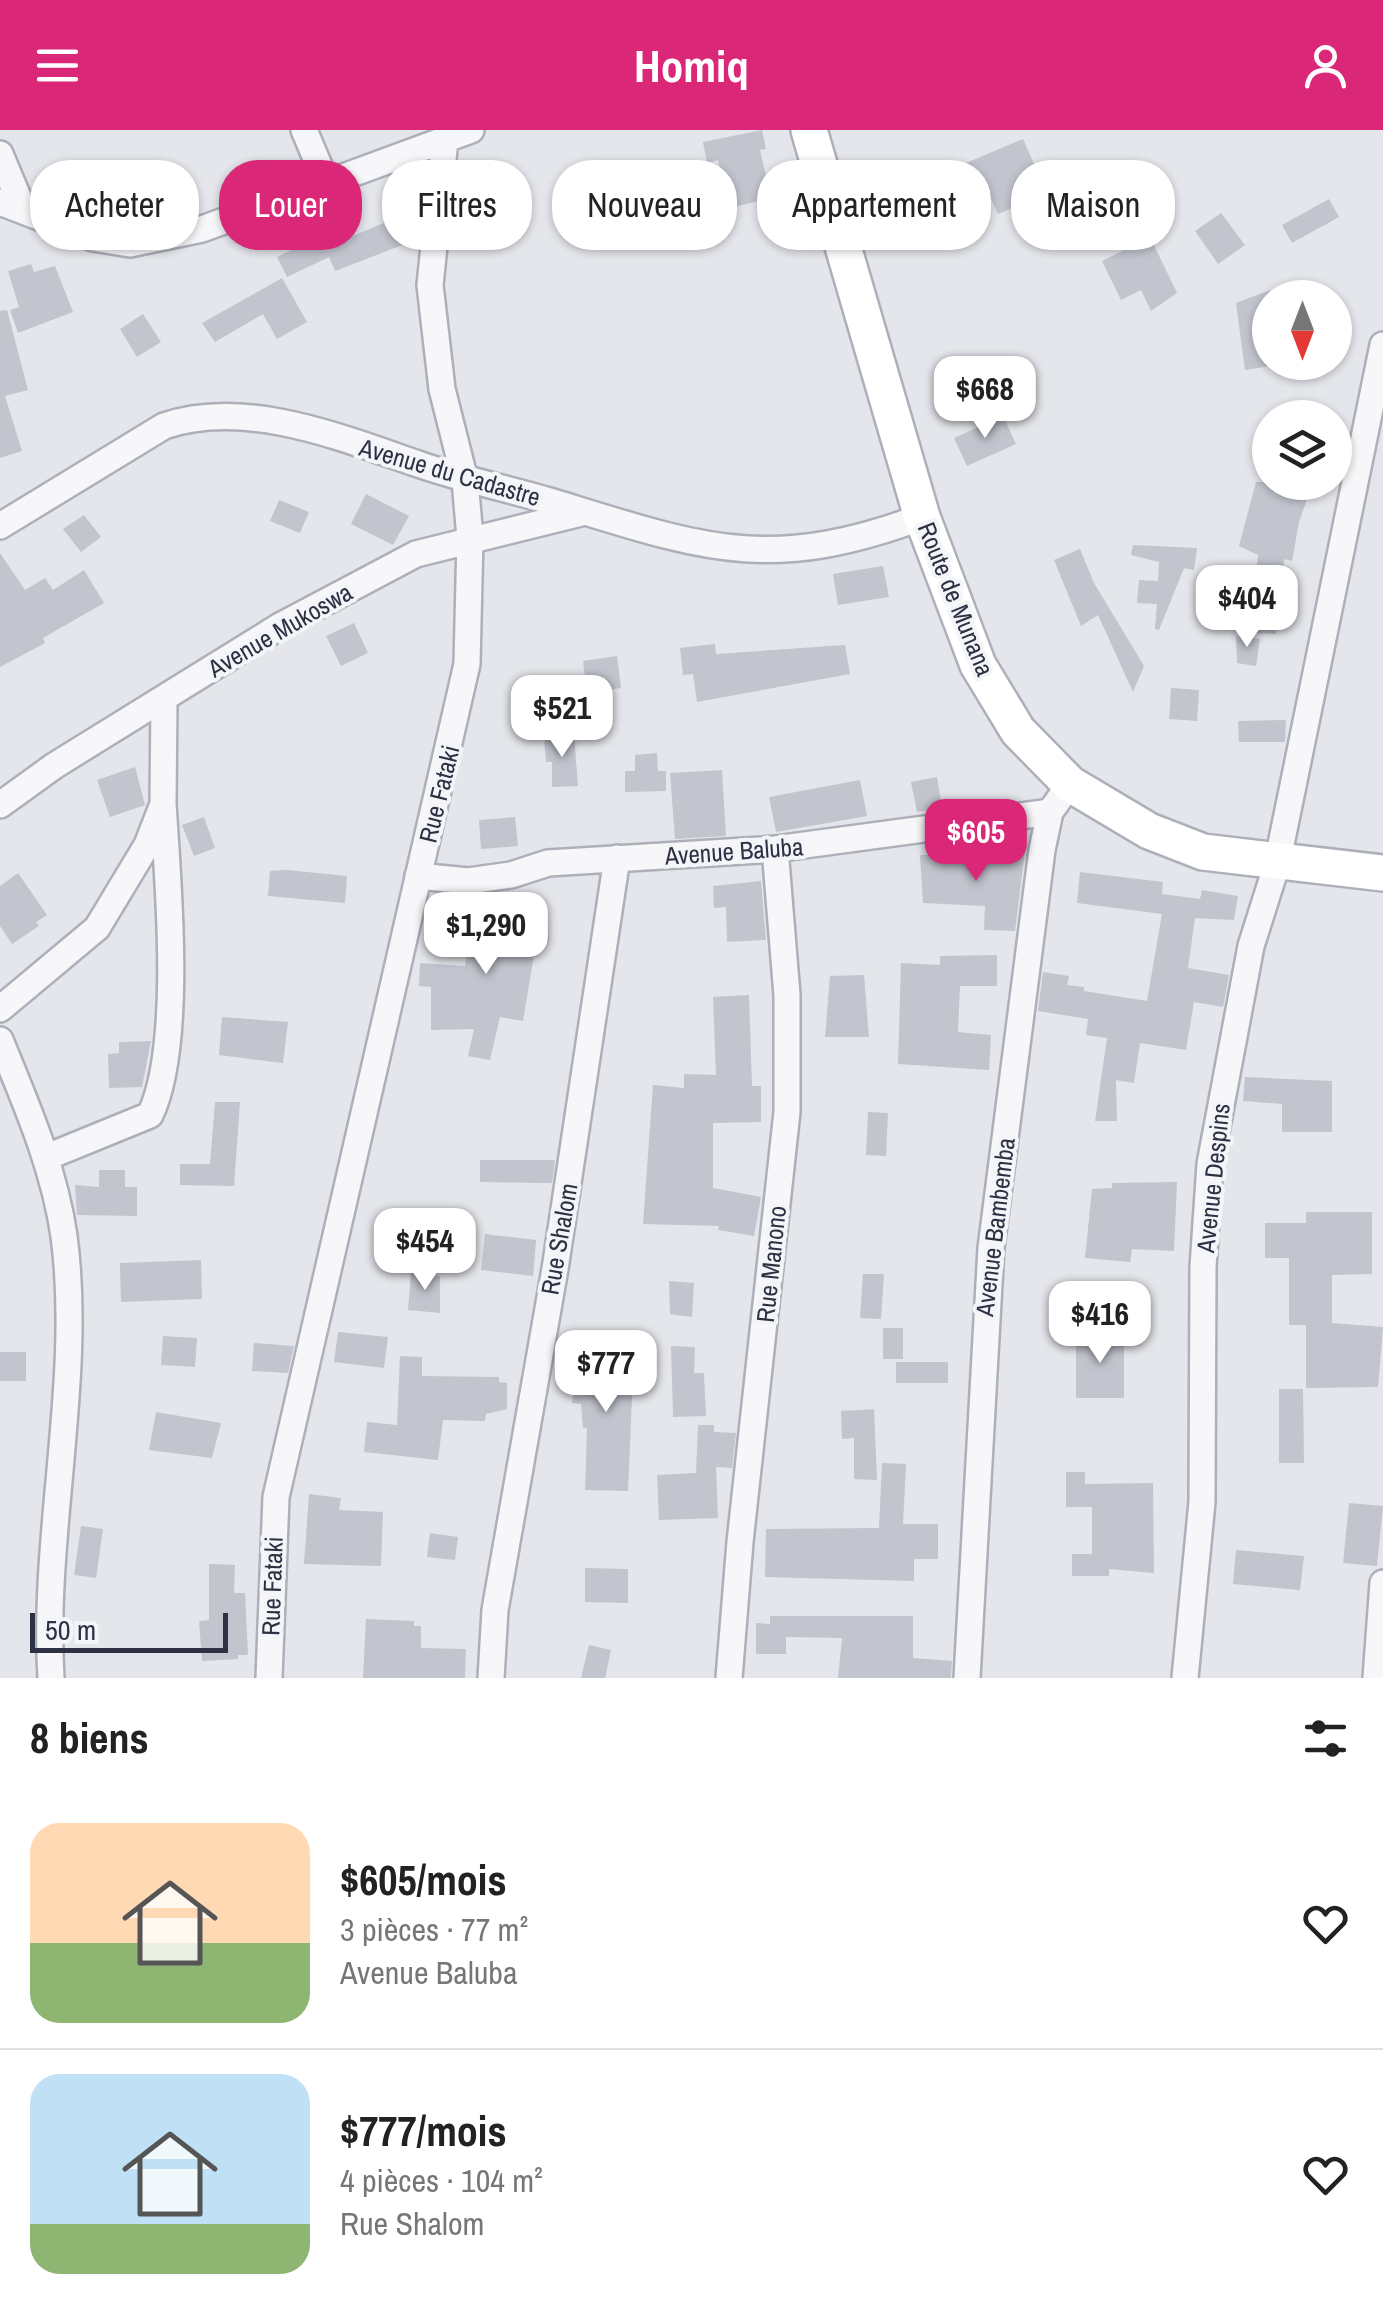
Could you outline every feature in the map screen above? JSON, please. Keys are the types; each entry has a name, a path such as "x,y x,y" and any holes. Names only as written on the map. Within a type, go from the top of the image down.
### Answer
{"main road":[{"name":"Route de Munana","path":"809,130 922,516 978,665 1060,798 1203,852 1277,864 1383,873"}],"street":[{"path":"304,130 317,160"},
{"path":"362,169 471,130"},
{"name":"Rue Fataki","path":"269,1678 276,1497 467,664 470,538 464,480 432,328 430,285 445,140"},
{"path":"0,154 12,206 93,238 130,244 219,223"},
{"name":"Avenue Despins","path":"1185,1678 1202,1502 1203,1266 1210,1164 1251,946 1277,864 1383,345"},
{"name":"Avenue du Cadastre","path":"0,526 130,444 194,416 225,415 319,433 464,480 660,536 728,549 789,552 830,546 922,516"},
{"name":"Avenue Mukoswa","path":"0,806 54,766 280,626 416,554 586,512"},
{"path":"47,1156 150,1114 160,1095 168,1009 169,917 163,804 164,700"},
{"name":"Avenue Baluba","path":"418,876 468,881 511,875 548,862 776,849 1060,798"},
{"name":"Avenue Bambemba","path":"967,1678 990,1248 1026,965 1060,798"},
{"path":"0,1008 97,928 140,858 163,804"},
{"name":"Rue Manono","path":"730,1678 744,1503 786,1112 787,995 776,849"},
{"name":"Rue Shalom","path":"491,1678 495,1610 556,1269 617,858"},
{"path":"0,1040 47,1156 64,1237 66,1334 51,1678"},
{"path":"1376,1678 1383,1582"}],"building":[{"path":"762,130 766,149 760,150 762,160 757,160 757,201 737,206 737,160 706,160 703,142"},
{"path":"1023,139 1032,160 1011,160 1011,208 998,214 991,199 991,160 973,160"},
{"path":"1329,199 1339,217 1292,243 1282,225"},
{"path":"1221,213 1245,245 1218,264 1195,231"},
{"path":"382,224 382,250 389,250 335,271 329,257 287,277 277,257 291,250 362,250 362,232"},
{"path":"1124,250 1156,250 1177,293 1151,311 1141,290 1121,300 1102,261"},
{"path":"31,264 34,272 55,266 73,312 18,333 10,310 19,307 8,271"},
{"path":"282,278 307,322 277,339 263,314 215,342 202,323"},
{"path":"1252,297 1252,369 1245,370 1236,303"},
{"path":"7,310 28,390 5,396 22,451 0,458 0,311"},
{"path":"143,314 161,342 137,357 120,329"},
{"path":"1003,416 1016,444 967,466 954,438"},
{"path":"366,494 409,516 393,545 351,524"},
{"path":"1252,497 1307,500 1292,561 1284,559 1276,634 1249,633 1258,555 1239,546"},
{"path":"279,500 309,512 300,533 270,521"},
{"path":"84,515 101,537 81,552 63,529"},
{"path":"1133,545 1197,548 1194,570 1184,568 1159,630 1155,629 1157,604 1137,603 1139,580 1158,581 1159,562 1131,555"},
{"path":"1080,549 1094,583 1144,666 1133,692 1098,615 1081,626 1054,560"},
{"path":"0,553 25,590 45,578 53,590 84,570 104,603 43,638 45,643 0,667"},
{"path":"883,566 889,597 838,605 833,574"},
{"path":"354,623 368,653 341,666 326,636"},
{"path":"1236,636 1260,639 1256,666 1237,663"},
{"path":"715,644 716,654 845,645 850,674 697,702 693,674 683,675 680,648"},
{"path":"617,656 621,688 587,693 583,661"},
{"path":"1171,688 1199,690 1197,721 1169,719"},
{"path":"1286,720 1285,742 1239,742 1238,721"},
{"path":"574,735 578,786 552,787 552,762 546,762 544,737"},
{"path":"657,753 658,771 666,771 666,791 625,792 625,771 635,771 635,755"},
{"path":"135,767 145,805 110,817 97,780"},
{"path":"722,770 726,836 675,839 670,773"},
{"path":"937,777 942,808 917,812 911,782"},
{"path":"860,780 867,816 776,832 769,797"},
{"path":"204,817 215,848 194,856 182,825"},
{"path":"515,817 518,846 481,849 479,820"},
{"path":"1025,851 1015,931 984,930 985,906 923,903 920,855"},
{"path":"270,871 347,876 345,903 268,896"},
{"path":"1080,872 1163,882 1162,894 1200,899 1202,890 1238,896 1234,920 1195,918 1188,968 1229,975 1223,1007 1194,1002 1186,1050 1140,1043 1134,1083 1116,1080 1117,1121 1095,1121 1107,1038 1086,1035 1088,1019 1038,1011 1043,972 1069,976 1067,985 1084,987 1084,991 1147,1001 1162,914 1077,903"},
{"path":"18,873 47,915 36,922 39,926 12,944 0,926 0,886"},
{"path":"761,881 766,940 727,942 726,907 714,908 713,886"},
{"path":"474,906 513,911 512,918 547,916 549,942 536,943 523,1021 500,1017 490,1060 468,1056 474,1029 431,1030 431,987 419,986 420,963 465,966"},
{"path":"997,955 997,986 960,986 958,1032 991,1035 989,1070 898,1064 901,963 940,965 940,956"},
{"path":"864,975 869,1037 825,1037 830,976"},
{"path":"749,995 752,1086 761,1086 761,1122 713,1123 713,1188 761,1197 754,1236 718,1230 719,1226 643,1224 653,1085 684,1088 684,1074 716,1075 713,997"},
{"path":"222,1017 288,1022 283,1063 219,1055"},
{"path":"151,1041 142,1087 109,1088 108,1054 119,1053 119,1042"},
{"path":"1245,1077 1332,1081 1332,1132 1282,1132 1282,1104 1243,1101"},
{"path":"215,1102 240,1102 234,1186 180,1185 180,1164 210,1164"},
{"path":"868,1112 888,1113 886,1156 866,1155"},
{"path":"480,1160 555,1160 552,1183 480,1182"},
{"path":"99,1170 125,1170 125,1187 137,1187 137,1216 77,1215 75,1185 99,1187"},
{"path":"1177,1182 1174,1251 1132,1249 1130,1262 1085,1258 1092,1189 1112,1188 1112,1183"},
{"path":"1306,1212 1372,1212 1372,1274 1332,1275 1332,1323 1383,1327 1378,1387 1306,1388 1306,1325 1289,1325 1289,1258 1265,1258 1265,1223 1306,1223"},
{"path":"485,1234 536,1240 533,1276 481,1270"},
{"path":"201,1260 202,1299 121,1302 120,1263"},
{"path":"411,1273 440,1276 440,1313 408,1310"},
{"path":"863,1274 884,1274 881,1319 860,1318"},
{"path":"669,1281 694,1283 692,1317 670,1314"},
{"path":"883,1328 903,1328 903,1359 883,1359"},
{"path":"338,1332 388,1337 384,1368 334,1362"},
{"path":"1076,1334 1124,1334 1124,1398 1076,1398"},
{"path":"163,1336 197,1338 195,1367 161,1365"},
{"path":"254,1343 294,1346 288,1373 252,1371"},
{"path":"671,1346 695,1347 694,1373 704,1373 706,1416 673,1417"},
{"path":"580,1347 634,1351 628,1491 585,1490 587,1428 583,1428 581,1404 572,1403"},
{"path":"0,1352 26,1352 26,1381 0,1381"},
{"path":"400,1356 422,1357 422,1376 499,1377 499,1382 507,1383 507,1409 486,1414 485,1421 443,1420 438,1460 364,1452 367,1422 397,1425"},
{"path":"896,1362 948,1362 948,1383 896,1383"},
{"path":"1279,1389 1303,1389 1304,1463 1279,1463"},
{"path":"874,1409 877,1480 854,1479 854,1438 842,1439 841,1411"},
{"path":"156,1412 221,1423 212,1458 149,1450"},
{"path":"698,1425 714,1425 714,1432 736,1433 732,1468 716,1467 718,1518 659,1520 657,1475 696,1473"},
{"path":"882,1463 906,1464 903,1524 938,1524 938,1559 914,1559 914,1581 765,1577 766,1529 879,1528"},
{"path":"1066,1472 1085,1472 1085,1484 1153,1483 1154,1573 1109,1569 1109,1576 1072,1576 1072,1554 1092,1554 1092,1507 1066,1507"},
{"path":"309,1494 341,1498 339,1510 383,1512 381,1566 304,1564"},
{"path":"1349,1503 1383,1506 1377,1566 1343,1563"},
{"path":"81,1526 103,1529 96,1578 74,1575"},
{"path":"430,1533 458,1537 455,1560 427,1557"},
{"path":"1236,1550 1304,1556 1300,1590 1233,1584"},
{"path":"209,1564 235,1565 234,1593 245,1593 248,1655 238,1655 238,1659 202,1661 199,1621 209,1620"},
{"path":"585,1568 628,1569 628,1603 585,1602"},
{"path":"770,1616 913,1616 913,1658 952,1661 951,1678 838,1678 842,1638 786,1637 786,1654 756,1654 756,1623 770,1624"},
{"path":"366,1619 414,1621 414,1626 421,1626 421,1648 466,1649 465,1678 363,1678"},
{"path":"589,1645 611,1650 605,1678 581,1678"}]}
